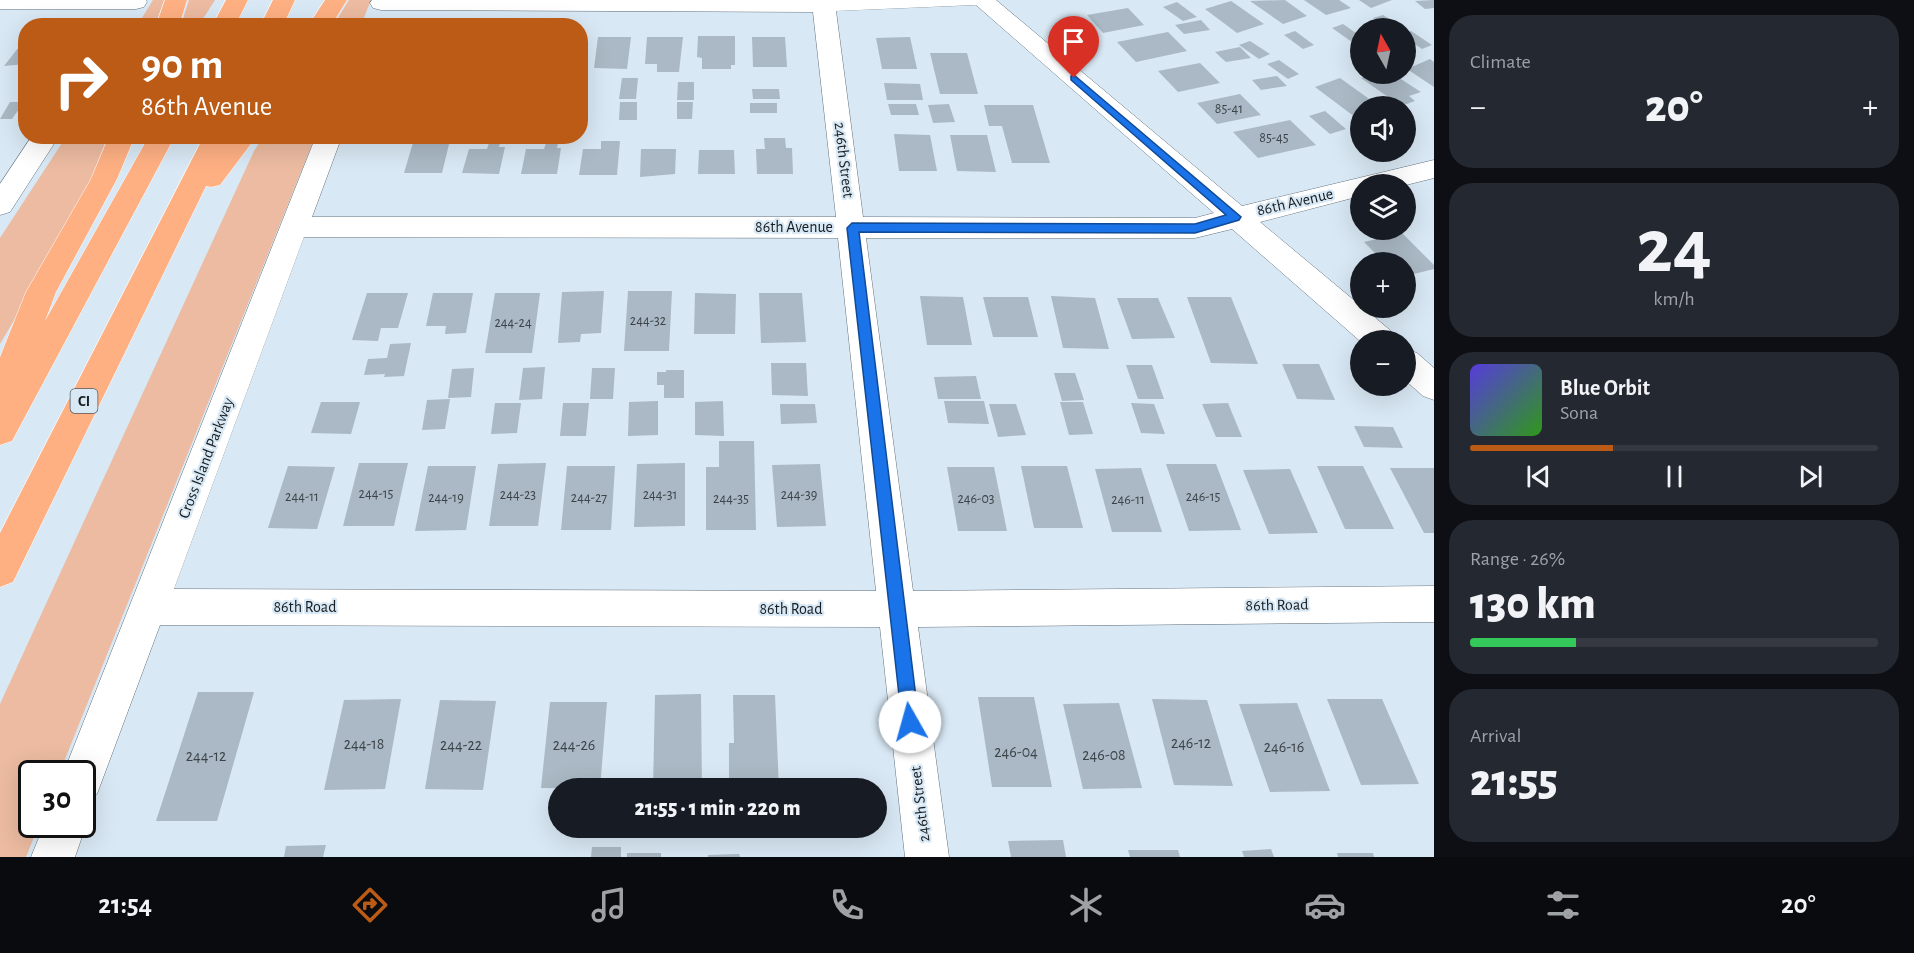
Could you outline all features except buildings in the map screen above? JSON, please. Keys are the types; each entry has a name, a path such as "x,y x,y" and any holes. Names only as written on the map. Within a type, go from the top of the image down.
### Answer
{"highway":[{"path":"170,18 176,0"},
{"path":"227,18 237,0"},
{"path":"275,18 284,0"},
{"path":"324,18 336,0"},
{"path":"0,397 41,292 100,188 119,144"},
{"path":"0,431 158,144"},
{"name":"CI","path":"0,570 213,144"},
{"path":"169,231 238,144"}],"street":[{"path":"376,18 382,2 824,3 969,0"},
{"path":"983,0 1368,330"},
{"path":"0,2 136,1"},
{"path":"125,18 136,1"},
{"name":"246th Street","path":"824,3 927,857"},
{"path":"0,205 41,144"},
{"name":"Cross Island Parkway","path":"89,760 326,144"},
{"path":"1412,174 1434,169"},
{"name":"86th Avenue","path":"294,227 1195,228 1350,189"},
{"path":"1416,372 1434,387"},
{"name":"86th Road","path":"149,607 896,609 1434,604"},
{"path":"52,857 60,838"}],"shaded area":[{"path":"153,0 167,0 159,18 142,18"},
{"path":"189,0 215,0 203,18 183,18"},
{"path":"349,0 371,0 364,18 338,18"},
{"path":"61,144 106,144 74,219 0,344 0,238"},
{"path":"258,144 312,144 65,760 18,760 18,838 34,838 26,857 0,857 0,704 254,151"}],"route":[{"path":"910,722 852,228 1195,228 1235,217 1074,78"}]}
